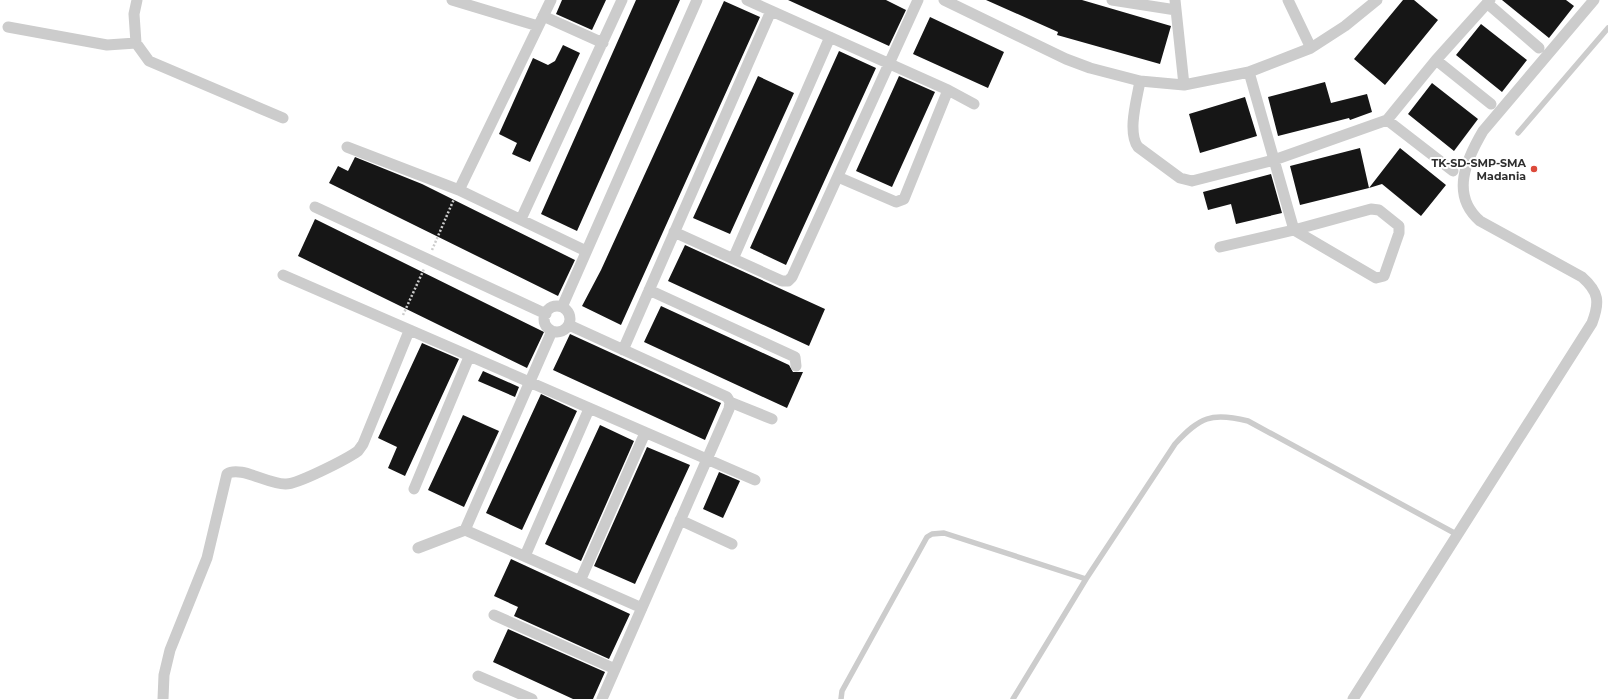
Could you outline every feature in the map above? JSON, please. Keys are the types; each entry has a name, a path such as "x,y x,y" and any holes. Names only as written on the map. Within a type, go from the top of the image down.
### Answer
{"street":[{"path":"137,0 134,14 136,43 149,61 283,118"},
{"path":"452,0 538,26"},
{"path":"458,190 550,0"},
{"path":"521,219 622,0"},
{"path":"562,307 697,0"},
{"path":"747,0 948,90 974,104"},
{"path":"674,232 782,281 788,281 792,277 918,0"},
{"path":"944,0 1066,59 1113,75 1184,85 1249,72 1311,48 1345,26 1377,0"},
{"path":"1112,0 1175,5 1184,85"},
{"path":"1288,0 1311,48"},
{"path":"1353,699 1592,323 1598,309 1597,296 1592,286 1582,277 1480,221 1471,213 1465,203 1463,191 1468,164 1473,148 1484,130 1594,0"},
{"path":"1140,80 1132,132 1134,143 1180,178 1192,181 1274,160 1387,120 1436,60 1488,1 1539,48"},
{"path":"623,350 771,11"},
{"path":"543,16 603,43"},
{"path":"8,27 107,45 136,43"},
{"path":"733,259 830,36"},
{"path":"1436,60 1491,104"},
{"path":"1220,247 1294,230 1371,209 1379,210 1400,229 1384,276 1380,278 1376,278 1294,230 1249,72"},
{"path":"838,177 896,202 900,202 904,199 948,90"},
{"path":"1387,120 1453,171"},
{"path":"347,147 458,190 586,251"},
{"path":"314,207 546,314"},
{"path":"283,275 755,480"},
{"path":"649,290 795,357 796,366"},
{"path":"552,307 562,307 570,314 570,325 562,332 552,332 545,324 546,314 552,307"},
{"path":"570,325 727,397 730,402 772,419"},
{"path":"163,699 164,675 170,650 207,558 227,474 235,471 278,484 291,484 358,451 363,444 409,331"},
{"path":"465,530 552,332"},
{"path":"414,489 469,357"},
{"path":"602,699 729,409 730,402"},
{"path":"525,556 589,409"},
{"path":"580,581 645,433"},
{"path":"680,520 732,544"},
{"path":"418,548 465,530 642,608"},
{"path":"494,615 615,669"},
{"path":"478,676 532,699"}],"lane":[{"path":"1518,133 1608,28"},
{"path":"1013,699 1086,579 1175,444 1190,427 1210,417 1227,416 1248,420 1458,535"},
{"path":"841,699 842,691 927,537 932,534 944,533 1086,579"}],"building":[{"path":"562,0 606,0 592,30 556,14"},
{"path":"636,0 680,0 577,231 541,214"},
{"path":"788,0 886,0 906,10 889,46"},
{"path":"986,0 1082,0 1171,26 1160,64 1057,35 1058,32"},
{"path":"1403,0 1414,0 1438,20 1385,85 1354,59"},
{"path":"1502,0 1566,0 1574,6 1549,38"},
{"path":"724,1 760,17 621,325 582,306 601,270"},
{"path":"930,17 1004,52 988,88 913,54"},
{"path":"1481,24 1527,60 1502,92 1456,55"},
{"path":"563,45 580,53 530,162 512,154 517,143 499,134 533,58 548,65 555,61"},
{"path":"839,51 876,68 786,265 750,248"},
{"path":"758,76 794,93 730,234 693,218"},
{"path":"899,76 935,92 892,187 856,171"},
{"path":"1325,82 1331,103 1367,94 1372,112 1350,120 1349,118 1278,136 1268,97"},
{"path":"1432,83 1478,119 1454,151 1408,114"},
{"path":"1245,97 1257,136 1200,153 1189,114"},
{"path":"1360,148 1369,188 1300,205 1290,166"},
{"path":"1400,148 1446,185 1421,216 1382,184 1369,188"},
{"path":"355,157 422,184 575,260 558,296 329,183 338,166 348,171"},
{"path":"1271,174 1282,213 1236,224 1231,204 1208,210 1203,192"},
{"path":"315,219 544,332 527,368 298,256"},
{"path":"685,245 825,309 809,346 668,281"},
{"path":"661,306 789,365 793,372 803,372 787,408 644,342"},
{"path":"570,334 721,403 705,440 553,370"},
{"path":"422,343 459,359 405,476 388,468 397,447 378,438"},
{"path":"483,371 519,387 515,397 478,381"},
{"path":"541,394 577,411 522,530 486,513"},
{"path":"463,415 499,431 464,507 428,490"},
{"path":"600,425 634,441 581,561 545,544"},
{"path":"647,447 690,465 635,584 594,566"},
{"path":"719,472 740,481 723,518 703,509"},
{"path":"511,559 630,614 609,659 514,616 518,607 494,596"},
{"path":"508,629 605,672 593,699 573,699 493,662"}],"place":[{"name":"TK-SD-SMP-SMA Madania","path":"1534,169"}]}
